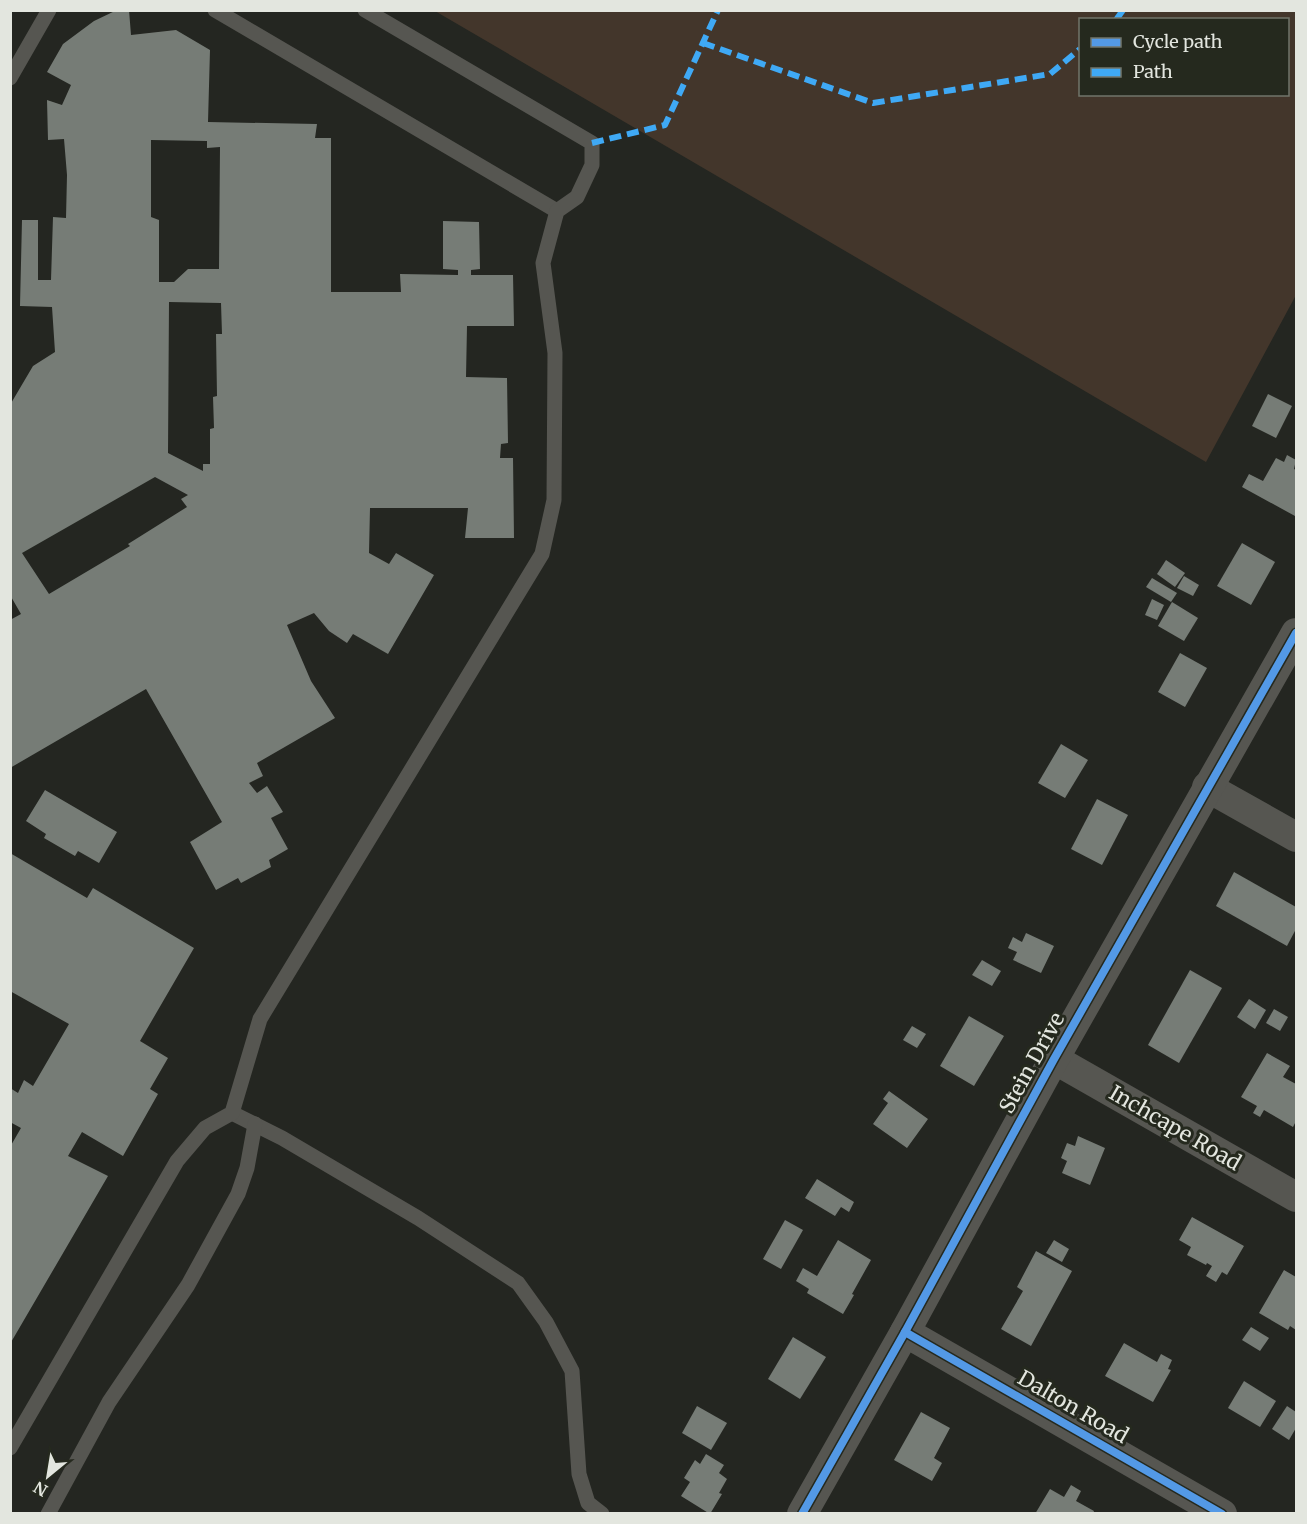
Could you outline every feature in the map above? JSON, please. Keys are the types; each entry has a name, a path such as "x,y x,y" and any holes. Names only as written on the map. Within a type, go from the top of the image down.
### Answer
{"street":[{"name":"Stein Drive","path":"802,1514 905,1332 1054,1059 1296,633"},
{"path":"1208,787 1296,837"},
{"name":"Inchcape Road","path":"1054,1059 1296,1197"},
{"name":"Dalton Road","path":"905,1332 1222,1514"}],"lane":[{"path":"10,78 49,10"},
{"path":"215,10 557,211"},
{"path":"10,1448 177,1161 205,1128 232,1113 260,1018 542,554 555,488 555,353 543,262 557,211 577,196 592,165 592,143 365,10"},
{"path":"232,1113 282,1138 418,1218 518,1283 546,1322 572,1371 579,1473 588,1503 602,1514"},
{"path":"48,1514 109,1402 188,1286 238,1194 247,1168 255,1125"}],"shaded area":[{"path":"435,11 1296,11 1296,295 1206,462"}],"building":[{"path":"117,10 129,10 131,35 176,30 210,50 208,122 317,124 315,138 331,138 331,292 401,292 400,274 458,275 458,270 443,269 443,221 479,222 480,269 471,270 471,275 513,275 514,326 467,326 466,377 507,378 508,443 501,444 500,458 513,458 514,538 465,538 468,508 370,508 369,553 389,564 396,553 434,575 388,654 353,634 347,643 329,631 314,613 287,625 311,681 335,718 257,763 263,776 249,783 257,793 267,786 283,812 271,818 288,849 269,860 271,867 241,883 238,878 216,890 190,842 222,822 146,689 10,768 10,620 21,614 10,595 10,405 33,366 55,352 52,307 20,306 22,220 38,220 38,280 51,280 53,217 66,218 67,175 64,139 48,140 47,100 62,105 71,85 47,72 63,44 94,21","holes":["151,140 207,141 207,148 220,147 219,269 188,269 174,282 159,282 159,220 151,217","169,302 221,303 222,334 216,334 217,396 213,397 214,428 210,429 210,464 203,464 203,471 168,453","155,477 188,495 181,499 187,507 128,544 130,546 49,594 22,553"]},
{"path":"1268,394 1292,406 1276,438 1252,426"},
{"path":"1287,455 1296,460 1294,469 1296,470 1295,516 1242,487 1249,474 1263,481 1276,458 1284,462"},
{"path":"1242,543 1275,562 1251,605 1217,586"},
{"path":"1166,560 1185,573 1175,587 1157,574"},
{"path":"1184,576 1199,585 1193,596 1177,588"},
{"path":"1152,578 1177,593 1171,602 1146,587"},
{"path":"1152,599 1164,605 1157,620 1145,615"},
{"path":"1172,602 1198,618 1184,641 1158,626"},
{"path":"1180,653 1207,668 1185,707 1158,692"},
{"path":"1061,744 1088,760 1065,798 1038,783"},
{"path":"45,790 117,832 99,863 78,851 75,856 44,838 46,834 26,821"},
{"path":"1097,799 1128,815 1102,865 1071,849"},
{"path":"10,853 87,898 93,888 194,948 140,1041 168,1058 150,1089 158,1094 123,1156 82,1132 68,1156 108,1176 10,1344 10,1147 21,1128 10,1122 10,1088 18,1093 24,1080 33,1086 69,1024 10,991"},
{"path":"1234,872 1296,907 1296,929 1287,946 1216,906"},
{"path":"1026,933 1054,946 1041,973 1013,960 1017,952 1008,948 1013,937 1022,942"},
{"path":"982,960 1001,971 992,986 972,975"},
{"path":"1190,970 1222,988 1179,1063 1148,1045"},
{"path":"1249,999 1266,1010 1255,1029 1237,1017"},
{"path":"1274,1009 1288,1017 1280,1031 1266,1023"},
{"path":"969,1016 1004,1036 974,1086 940,1066"},
{"path":"912,1026 926,1034 917,1048 903,1040"},
{"path":"1267,1053 1290,1066 1283,1077 1296,1084 1296,1121 1293,1127 1264,1110 1260,1117 1253,1113 1257,1106 1241,1097"},
{"path":"889,1091 928,1119 907,1148 873,1124 888,1103 883,1099"},
{"path":"1078,1136 1105,1148 1090,1185 1062,1173 1067,1161 1061,1158 1067,1143 1075,1146"},
{"path":"817,1179 854,1202 849,1212 841,1207 835,1216 805,1198"},
{"path":"1192,1217 1244,1246 1227,1275 1222,1272 1216,1282 1206,1276 1212,1266 1187,1255 1191,1247 1179,1240"},
{"path":"785,1220 803,1230 781,1269 763,1259"},
{"path":"838,1240 871,1260 843,1314 807,1293 809,1289 796,1281 803,1268 817,1276"},
{"path":"1054,1240 1069,1249 1062,1262 1046,1253"},
{"path":"1036,1251 1072,1271 1031,1346 1001,1329 1023,1291 1017,1287"},
{"path":"1284,1270 1296,1277 1296,1330 1290,1326 1288,1330 1259,1313"},
{"path":"1251,1327 1269,1338 1260,1351 1242,1340"},
{"path":"793,1337 826,1357 800,1399 768,1379"},
{"path":"1124,1343 1157,1362 1161,1354 1172,1360 1168,1369 1171,1370 1153,1402 1105,1376"},
{"path":"1244,1381 1276,1401 1260,1427 1228,1408"},
{"path":"697,1406 727,1423 711,1450 682,1433"},
{"path":"1287,1406 1296,1412 1296,1428 1289,1440 1272,1429"},
{"path":"921,1412 950,1428 934,1458 942,1463 932,1481 894,1460"},
{"path":"706,1454 724,1465 719,1473 727,1479 719,1493 722,1494 710,1514 681,1496 690,1482 684,1478 695,1460 700,1464"},
{"path":"1071,1485 1081,1491 1076,1501 1094,1511 1093,1514 1035,1514 1050,1489 1064,1497"}],"marked path":[{"path":"592,143 665,125 718,10"},
{"path":"1117,18 1123,10"},
{"path":"703,43 873,103 1050,74 1079,50"}],"cycle path":[{"path":"802,1514 905,1332 1054,1059 1296,633"},
{"path":"905,1332 1222,1514"}]}
